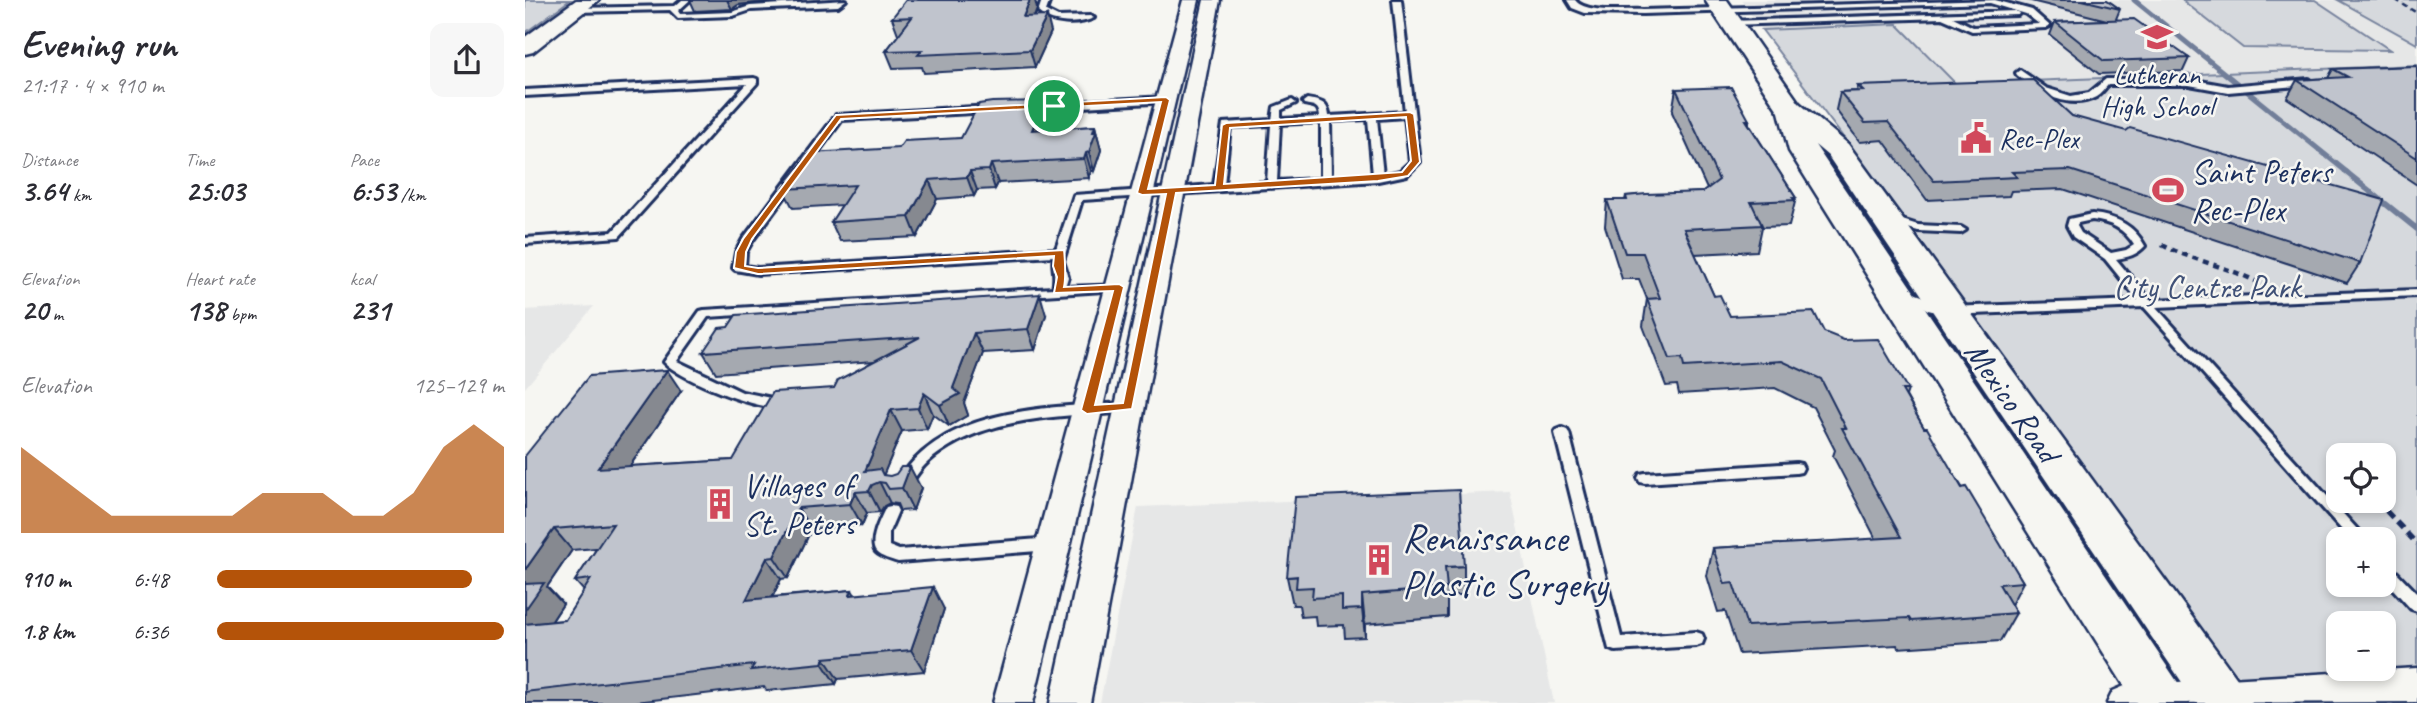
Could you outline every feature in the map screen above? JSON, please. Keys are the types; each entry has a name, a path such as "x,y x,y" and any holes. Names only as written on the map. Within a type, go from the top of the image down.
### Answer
{"main road":[{"path":"525,47 582,5"},
{"name":"Mexico Road","path":"1723,11 1790,109 1838,150 1880,214 2223,700"},
{"name":"Mexico Road","path":"1790,109 1803,151 1889,283 2151,702"}],"street":[{"path":"1013,703 1191,0"},
{"path":"1070,703 1212,0"},
{"path":"2151,702 2223,700 2417,685"}],"lane":[{"path":"676,9 686,0"},
{"path":"735,8 838,4 842,0"},
{"path":"1031,1 1044,0 1042,12 1055,20 1090,18"},
{"path":"1058,291 1062,277 1058,266 1060,252 1078,197 1405,174 1415,162 1397,0"},
{"path":"1571,0 1575,6 1585,11 1672,12 1990,2 2029,12 2046,26 1972,29 1962,21 1944,16"},
{"path":"1668,0 1672,12"},
{"path":"1779,0 1794,20"},
{"path":"582,5 696,10"},
{"path":"676,9 678,16 733,14 750,8"},
{"path":"1723,11 1794,20 2029,12"},
{"path":"2020,73 2043,90 2078,98 2094,95 2106,82 2189,82 2228,89 2315,81"},
{"path":"525,93 754,81 615,235 525,241"},
{"path":"1013,108 1166,100"},
{"path":"1307,102 1321,104 1324,108 1326,181"},
{"path":"1272,184 1277,109 1292,103"},
{"path":"999,108 839,117 748,239 741,252 739,268 758,271 1060,252"},
{"path":"1219,187 1226,125 1410,114"},
{"path":"1372,116 1378,178"},
{"path":"1880,214 1906,226 1927,230 1961,230"},
{"path":"2109,257 2129,253 2140,246 2136,236 2110,220 2094,217 2073,221 2071,226 2077,235 2109,257 2148,305 2348,527"},
{"path":"1889,283 1932,307 1949,311 2417,293"},
{"path":"789,404 762,403 670,362 704,314 1119,287"},
{"path":"900,490 908,474 937,448 981,426 1011,417 1128,407"},
{"path":"1562,433 1615,644 1696,639"},
{"path":"1644,478 1796,468"},
{"path":"891,511 882,533 882,549 898,556 1053,544"},
{"path":"2396,581 2417,604"}],"path":[{"path":"2396,0 2417,13"},
{"path":"2162,245 2192,259 2241,272 2270,291"},
{"path":"2388,513 2417,544"}],"shaded area":[{"name":"Lutheran High School","path":"1741,0 2338,0 2417,44 2417,65 1956,84 1897,24 1762,30"},
{"path":"594,306 525,388 525,310"},
{"path":"1510,492 1554,703 1100,703 1138,507"}],"green space":[{"path":"525,0 570,0 525,33"},
{"path":"2182,0 2315,0 2390,50 2243,48"},
{"path":"2338,0 2417,0 2417,44"},
{"name":"City Centre Park","path":"1897,24 1956,84 2417,65 2417,703 2245,703 1925,254 1902,215 1762,30"}],"building":[{"path":"906,0 1030,0 1023,17 1047,16 1030,50 918,55 922,50 886,51 912,17 892,18"},
{"path":"2082,0 2107,0 2120,9"},
{"path":"2134,19 2189,58 2104,61 2055,22"},
{"path":"2417,66 2417,158 2297,80 2348,77 2333,69"},
{"name":"Saint Peters Rec-Plex","path":"2033,80 2072,116 2126,131 2130,128 2384,200 2360,263 2070,170 2012,172 2017,177 1934,181 1888,122 1865,123 1840,92 1863,91 1858,86"},
{"path":"1731,87 1749,120 1746,120 1796,198 1751,202 1762,225 1684,229 1714,296 1720,295 1730,316 1814,312 1824,332 1844,340 1878,339 1908,390 1902,390 1924,428 1927,428 1962,488 1966,487 2023,582 1999,584 2016,613 1911,621 1909,618 1747,626 1733,583 1725,584 1713,548 1901,537 1842,428 1846,428 1821,379 1782,361 1684,367 1682,358 1670,359 1647,299 1660,298 1643,253 1625,253 1607,200 1627,200 1626,196 1646,194 1703,192 1719,180 1676,89"},
{"path":"1044,101 1032,130 1095,126 1093,132 1096,132 1084,159 991,164 989,170 970,171 967,177 929,180 909,217 831,222 855,185 783,189 810,153 899,148 904,141 961,138 979,104"},
{"name":"Villages of St. Peters","path":"1040,294 1028,329 974,333 953,388 960,394 940,405 924,393 918,408 891,410 865,471 880,469 883,475 890,476 896,474 901,467 910,467 902,488 889,489 885,483 879,482 872,485 869,491 855,492 850,504 798,508 774,557 767,558 746,600 852,590 850,595 933,587 911,650 824,658 822,663 751,670 754,665 525,692 525,624 565,620 591,579 575,581 613,524 554,529 525,570 525,456 589,376 667,370 598,468 733,460 773,392 834,388 838,380 920,337 703,352 719,328 728,327 736,315"},
{"name":"Renaissance Plastic Surgery","path":"1459,490 1464,566 1445,567 1447,588 1362,595 1362,609 1342,610 1342,596 1312,598 1313,587 1296,588 1297,576 1287,577 1295,497"},
{"path":"544,583 525,610 525,584"}],"waterway":[{"path":"2134,0 2348,173"},
{"path":"2346,172 2417,229"}],"place":[{"name":"Lutheran High School","path":"2157,37"},
{"name":"Rec-Plex","path":"1976,138"},
{"name":"Saint Peters Rec-Plex","path":"2168,190"},
{"name":"Villages of St. Peters","path":"720,504"},
{"name":"Renaissance Plastic Surgery","path":"1379,560"}],"route":[{"path":"1054,106 839,117 748,239 741,252 739,268 758,271 1060,252 1058,266 1062,277 1058,291 1119,287 1087,410 1128,407 1172,191 1219,187 1226,125 1410,114 1415,162 1405,174 1378,178 1272,184 1187,190 1172,191 1142,193 1166,100 1054,106"}]}
